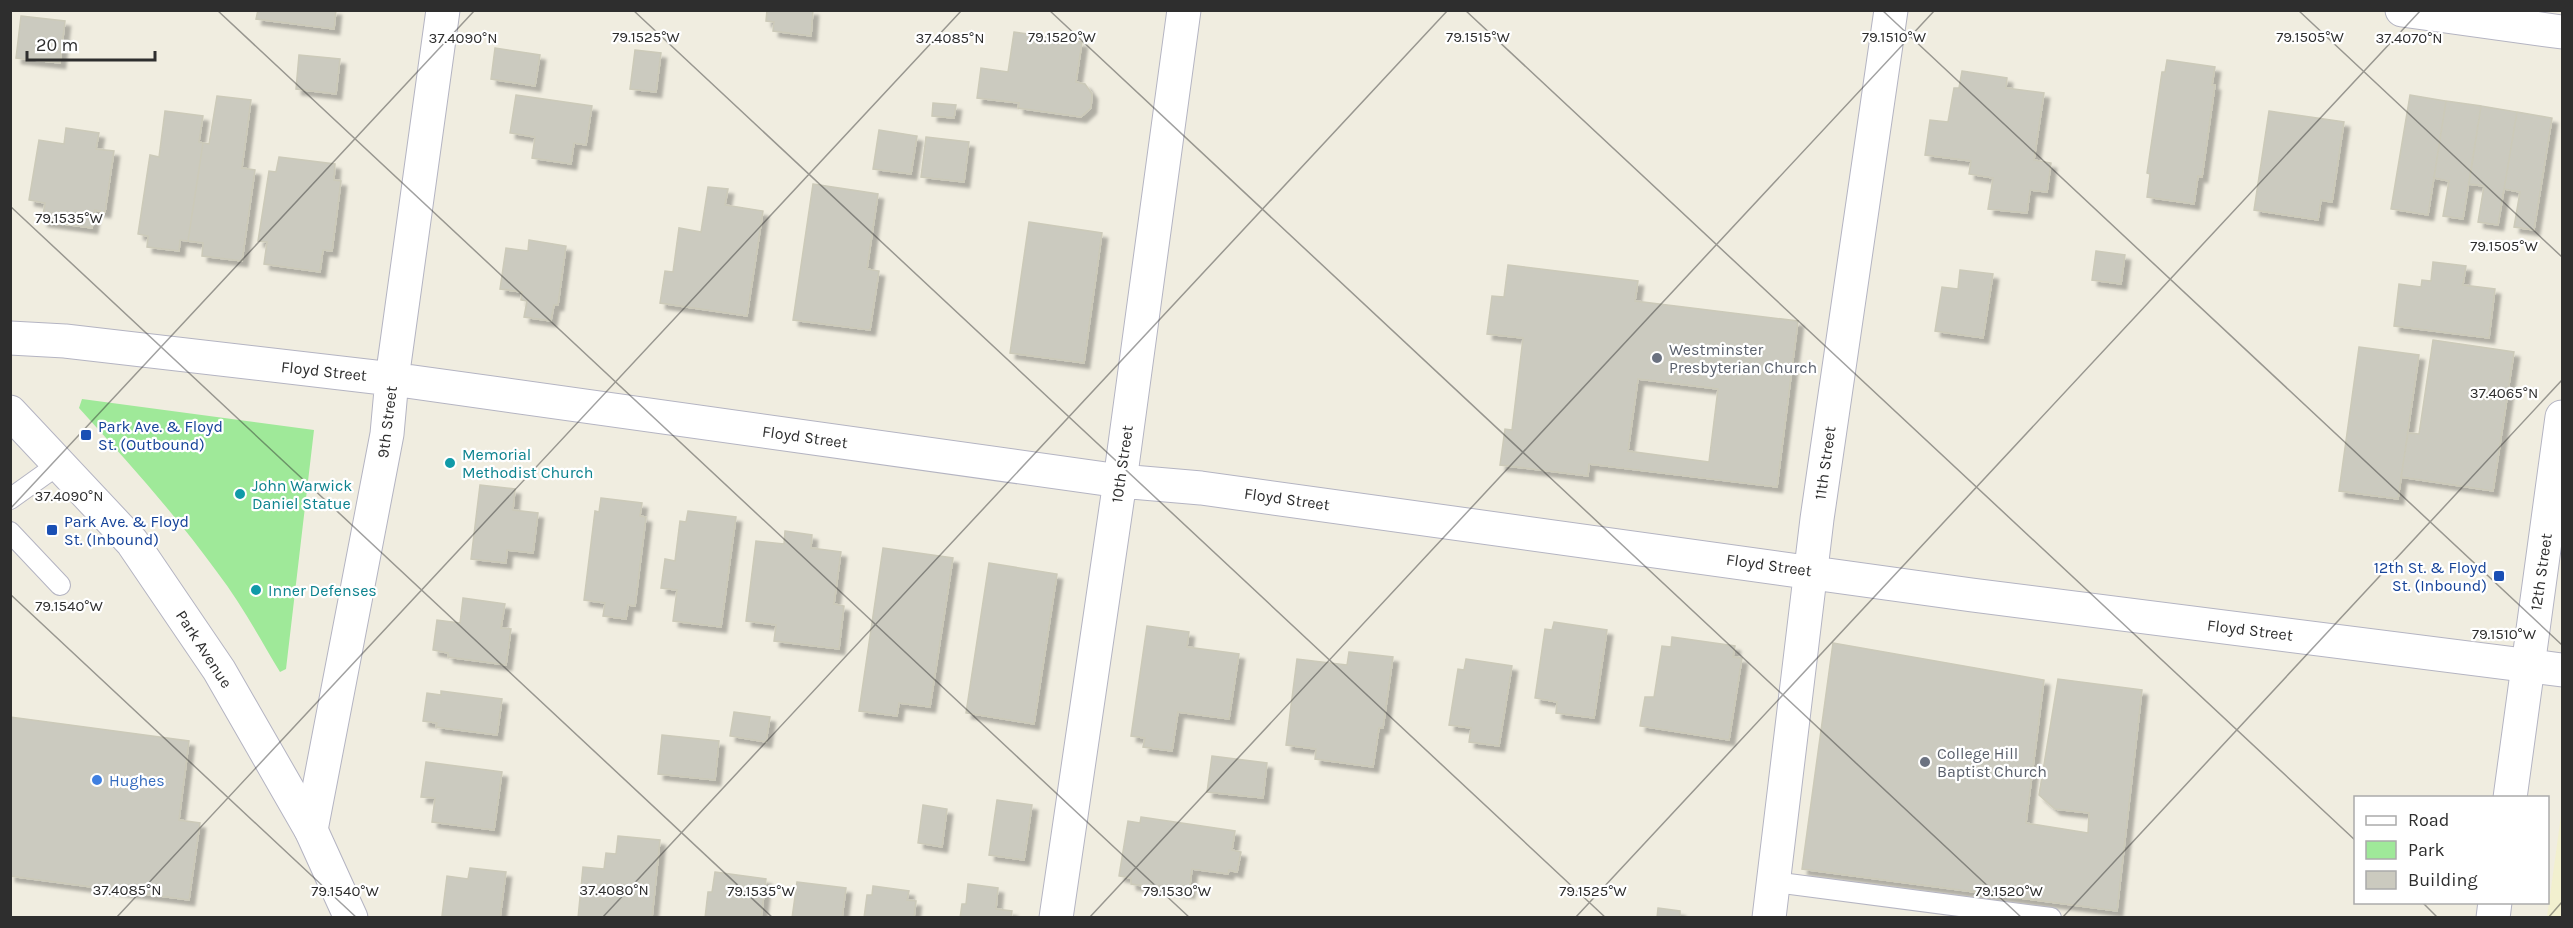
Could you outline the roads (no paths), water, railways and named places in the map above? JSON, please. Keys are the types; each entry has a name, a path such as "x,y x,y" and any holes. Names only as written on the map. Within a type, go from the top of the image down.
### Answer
{"street":[{"name":"9th Street","path":"311,830 387,434 392,379 443,10"},
{"name":"10th Street","path":"1056,918 1120,482 1184,10"},
{"name":"11th Street","path":"1769,918 1810,570 1891,10"},
{"path":"2402,10 2562,32"},
{"name":"Floyd Street","path":"10,338 65,341 392,379 1120,482 1202,488 1972,594 2562,670"},
{"name":"Park Avenue","path":"10,412 139,552 219,670 311,830 351,918"},
{"name":"12th Street","path":"2510,796 2562,417"}],"lane":[{"path":"11,498 59,464"},
{"path":"10,532 60,585"},
{"path":"1774,882 2051,918"}],"place":[{"name":"Westminster Presbyterian Church","path":"1657,358"},
{"name":"Park Ave. & Floyd St. (Outbound)","path":"86,435"},
{"name":"Memorial Methodist Church","path":"450,463"},
{"name":"John Warwick Daniel Statue","path":"240,494"},
{"name":"Park Ave. & Floyd St. (Inbound)","path":"52,530"},
{"name":"12th St. & Floyd St. (Inbound)","path":"2499,576"},
{"name":"Inner Defenses","path":"256,590"},
{"name":"College Hill Baptist Church","path":"1925,762"},
{"name":"Hughes","path":"97,780"}]}
